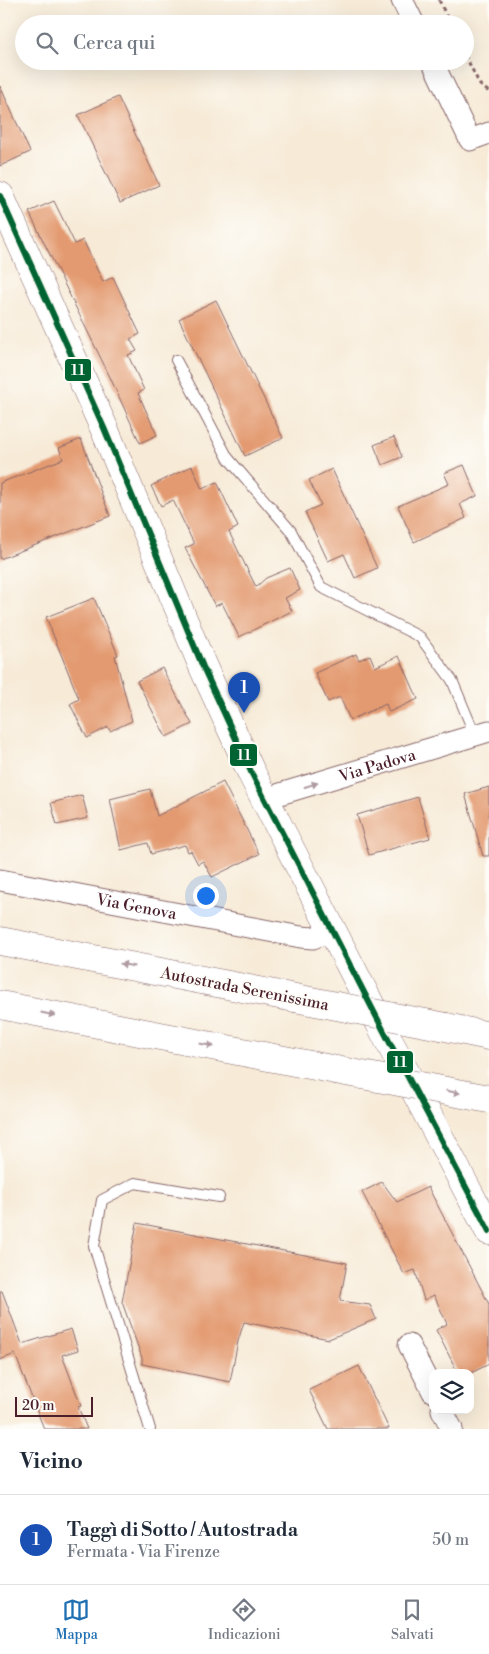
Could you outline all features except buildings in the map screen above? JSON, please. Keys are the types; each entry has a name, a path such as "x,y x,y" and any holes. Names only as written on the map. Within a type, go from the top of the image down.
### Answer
{"main road":[{"path":"0,196 104,428 204,667 266,803 489,1231"},
{"name":"Autostrada Serenissima","path":"0,941 489,1036"},
{"path":"0,1005 489,1099"}],"street":[{"path":"402,0 410,15"},
{"path":"436,70 470,140 489,133"},
{"name":"Via Padova","path":"266,803 280,794 482,733"},
{"name":"Via Genova","path":"0,880 301,937 313,938 332,930"},
{"path":"409,1345 429,1384"},
{"path":"444,1414 452,1429"}],"lane":[{"path":"176,360 228,458 291,531 321,587 420,637 452,680 482,733"},
{"path":"150,1429 94,1246 102,1200 135,1183 219,1197"}],"path":[{"path":"439,0 446,15"},
{"path":"472,70 480,85 489,92"}],"transit line":[{"name":"11","path":"0,196 104,428 203,667 252,774 489,1231"}],"place":[{"name":"Taggì di Sotto / Autostrada","path":"244,713"}]}
